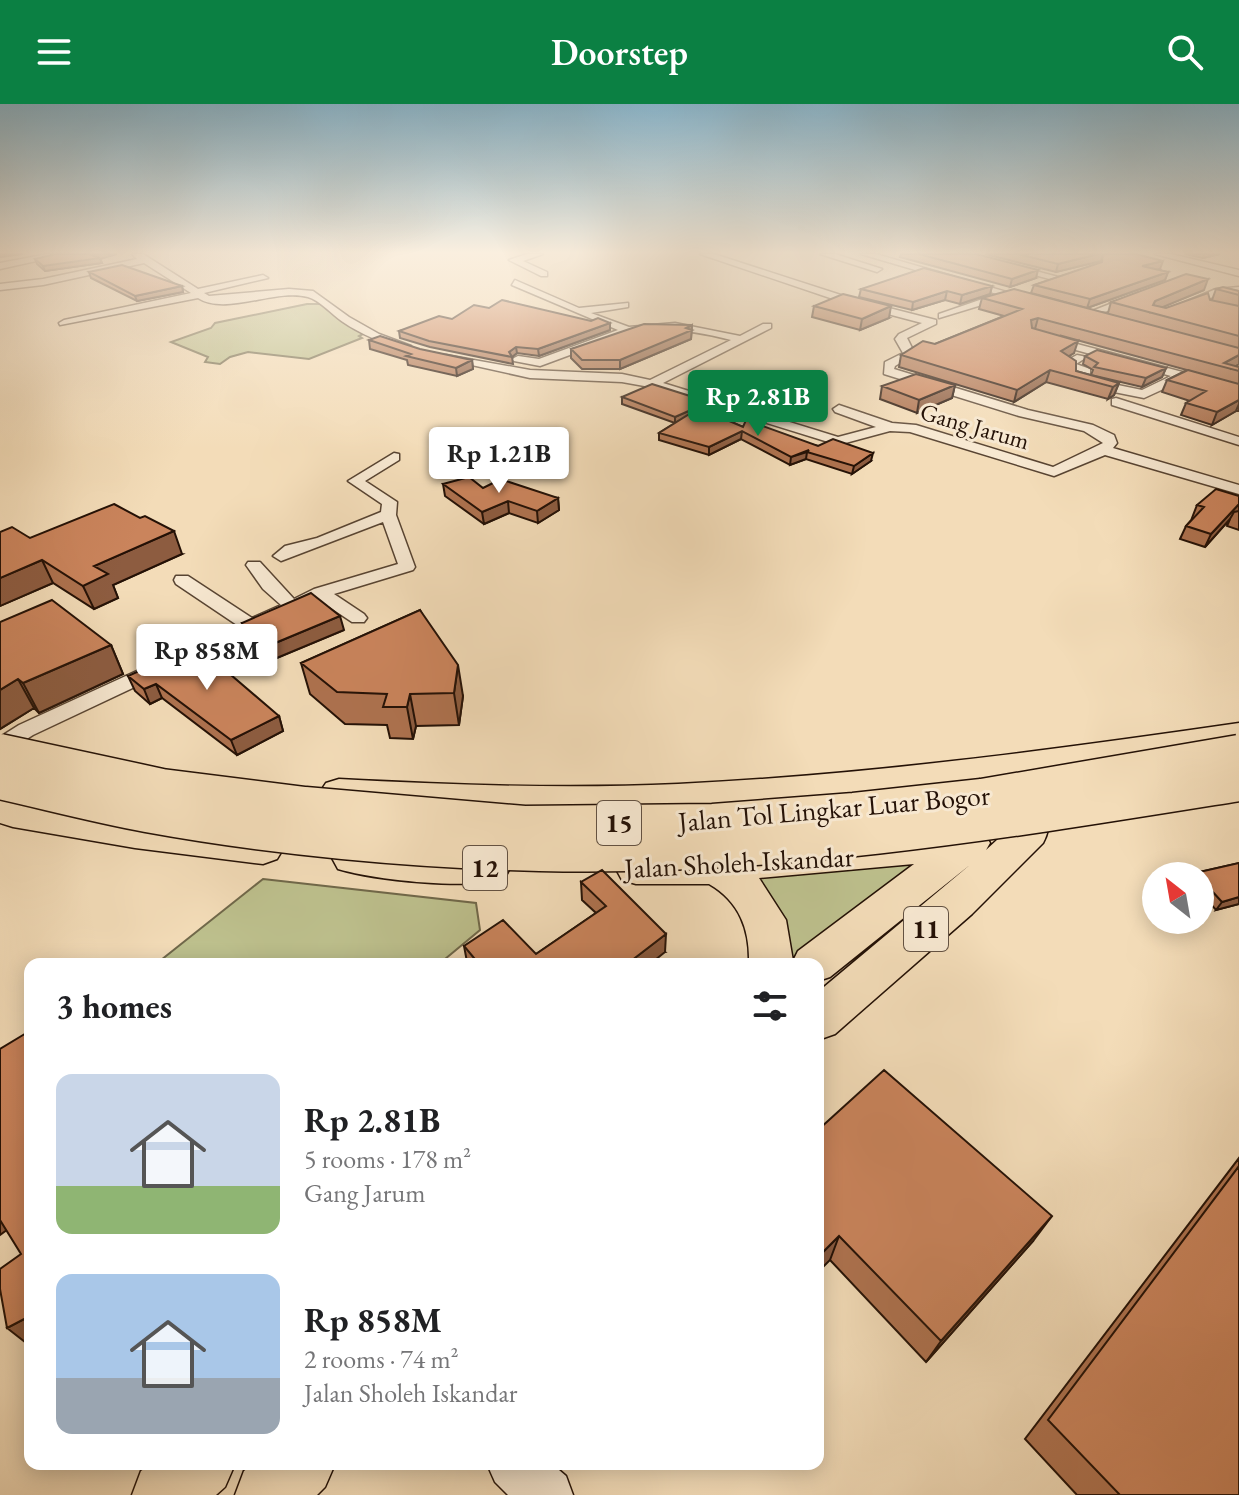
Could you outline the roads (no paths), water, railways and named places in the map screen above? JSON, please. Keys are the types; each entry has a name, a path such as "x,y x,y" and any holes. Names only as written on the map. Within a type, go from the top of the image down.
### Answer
{"highway":[{"path":"1,755 252,785 351,793 517,799 743,794 1014,768 1239,734"},
{"name":"Jalan Tol Lingkar Luar Bogor","path":"1,755 162,787 305,805 524,824 713,822 882,808 982,797 1239,753"},
{"name":"Jalan Tol Lingkar Luar Bogor","path":"1,755 147,814 304,837 541,853 721,849 847,840 980,825 1239,783"},
{"path":"1014,768 1029,833"},
{"path":"973,841 1014,768"},
{"name":"Jalan Sholeh Iskandar","path":"0,808 13,813 135,834 424,866 718,869 727,865 890,853 1239,798"},
{"name":"11","path":"824,1015 957,902 1029,833"},
{"name":"11","path":"822,958 973,841"},
{"path":"718,869 737,880 761,908 773,941 772,958"},
{"path":"165,1495 195,1470"},
{"path":"268,1495 295,1470"}],"street":[{"path":"64,323 82,319"},
{"name":"Gang Jarum","path":"345,319 375,336 420,351 530,374 622,378 652,384 828,440 849,441 890,427 911,428 1054,472 1104,450"},
{"path":"598,319 628,330"},
{"path":"920,319 932,322 903,336 901,339 909,354 889,364 888,371 1024,413 1088,428 1109,438 1110,443 1104,450 1239,490"},
{"path":"1076,319 1034,335 1116,358 1174,380 1239,394"},
{"path":"1096,319 1112,323"},
{"path":"516,358 540,363 652,324 686,325 744,340"},
{"path":"652,384 767,326"},
{"path":"1086,372 1066,364 1093,351"},
{"path":"1116,358 1078,379 1137,394 1144,394 1174,380"},
{"path":"1116,402 1239,441"},
{"path":"839,409 890,427"},
{"path":"1,755 26,730 250,625 320,593 407,567 388,515 390,502 385,496 355,481 394,457"},
{"path":"281,556 291,549 323,541 388,515"},
{"path":"254,565 269,585 292,606"},
{"path":"182,580 250,625"},
{"path":"320,593 358,618"},
{"path":"520,1470 547,1495"}]}
